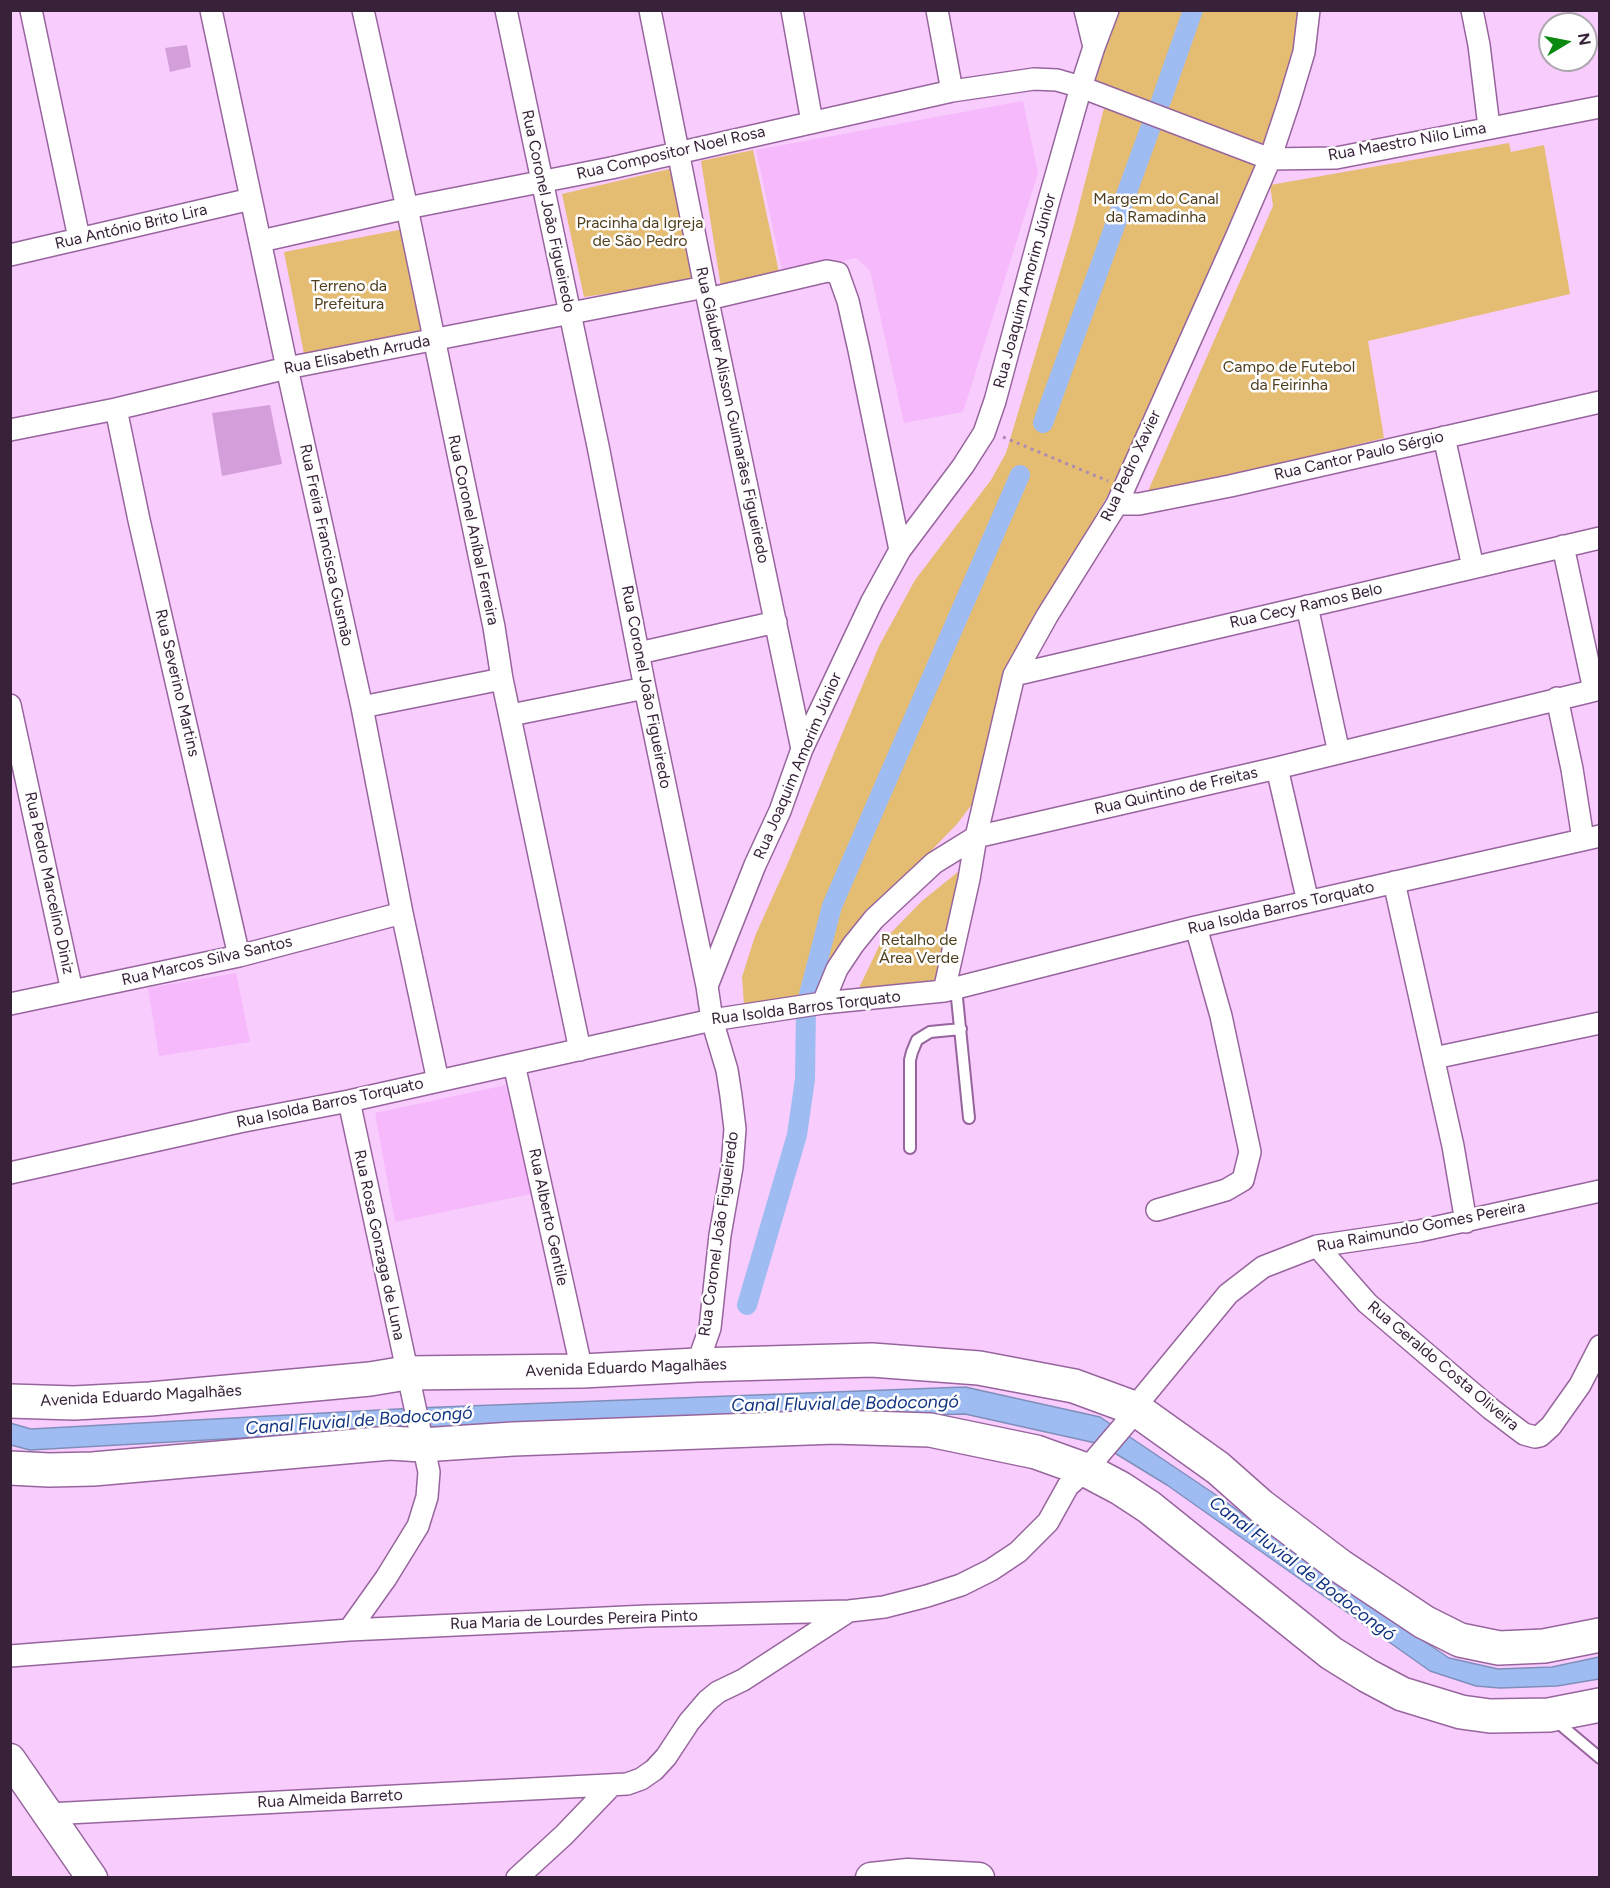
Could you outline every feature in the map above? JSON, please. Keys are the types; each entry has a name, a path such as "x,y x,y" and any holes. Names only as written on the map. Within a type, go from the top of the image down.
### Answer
{"main road":[{"name":"Avenida Eduardo Magalhães","path":"10,1401 74,1403 150,1399 370,1379 408,1381 697,1365 872,1360 979,1368 1062,1384 1130,1415 1218,1468 1262,1506 1340,1566 1424,1622 1460,1640 1499,1647 1544,1646 1599,1635"},
{"path":"10,1468 93,1469 421,1439 513,1439 750,1429 895,1428 930,1430 1001,1443 1036,1452 1086,1470 1149,1507 1331,1653 1402,1694 1461,1712 1490,1716 1549,1715 1599,1705"}],"street":[{"path":"31,10 79,238"},
{"name":"Rua Freira Francisca Gusmão","path":"211,10 362,707 402,913 438,1081"},
{"name":"Rua Coronel Aníbal Ferreira","path":"363,10 407,208 580,1050"},
{"name":"Rua Coronel João Figueiredo","path":"506,10 526,112 543,181 707,986 712,1020 727,1070 735,1130 732,1167 720,1235 710,1328 697,1365"},
{"name":"Rua Gláuber Alisson Guimarães Figueiredo","path":"650,10 706,293 802,748"},
{"path":"792,10 812,122"},
{"path":"937,10 952,91"},
{"path":"1085,10 1094,46"},
{"name":"Rua Joaquim Amorim Júnior","path":"707,986 755,866 780,811 802,748 872,601 900,550 963,466 985,429 995,401 1081,87 1108,10"},
{"name":"Rua Pedro Xavier","path":"950,989 976,837 1014,675 1120,496 1270,159 1304,52 1310,10"},
{"path":"1472,10 1479,45 1489,127"},
{"name":"Rua Compositor Noel Rosa","path":"261,241 952,91 1034,79 1057,80 1081,87"},
{"name":"Rua Maestro Nilo Lima","path":"1081,87 1270,159 1336,158 1599,107"},
{"name":"Rua António Brito Lira","path":"10,255 251,199"},
{"name":"Rua Elisabeth Arruda","path":"10,430 116,409 287,368 570,314 827,272 838,273 848,301 859,350 900,550"},
{"name":"Rua Cantor Paulo Sérgio","path":"1120,496 1139,504 1599,402"},
{"name":"Rua Severino Martins","path":"116,409 139,520 239,956"},
{"path":"1444,437 1473,567"},
{"name":"Rua Cecy Ramos Belo","path":"1014,675 1599,538"},
{"path":"1563,546 1597,689"},
{"path":"1307,606 1339,753"},
{"path":"639,653 776,622"},
{"path":"362,707 502,679"},
{"path":"511,715 645,688"},
{"name":"Rua Quintino de Freitas","path":"823,1003 837,969 874,919 934,863 976,837 1277,768 1597,689"},
{"path":"1557,698 1572,769 1592,838"},
{"name":"Rua Pedro Marcelino Diniz","path":"10,705 72,991"},
{"path":"1277,768 1308,902"},
{"name":"Rua Isolda Barros Torquato","path":"10,1173 239,1122 349,1101 580,1050 632,1036 712,1020 823,1003 950,989 1196,927 1592,838"},
{"path":"1394,882 1453,1146 1466,1222"},
{"name":"Rua Marcos Silva Santos","path":"10,1004 239,956 402,913"},
{"path":"1157,1210 1226,1190 1243,1180 1250,1152 1221,1016 1196,927"},
{"path":"1434,1058 1599,1023"},
{"name":"Rua Alberto Gentile","path":"514,1064 582,1371"},
{"name":"Rua Rosa Gonzaga de Luna","path":"349,1101 429,1472 427,1497 418,1526 387,1578 349,1630"},
{"name":"Rua Raimundo Gomes Pereira","path":"1086,1470 1228,1294 1263,1267 1317,1246 1466,1222 1599,1191"},
{"name":"Rua Geraldo Costa Oliveira","path":"1317,1246 1367,1303 1491,1409 1524,1434 1535,1437 1545,1433 1551,1426 1580,1385 1599,1346"},
{"name":"Rua Maria de Lourdes Pereira Pinto","path":"10,1656 349,1630 647,1616 849,1611 884,1606 961,1586 1018,1552 1048,1522 1068,1486 1086,1470"},
{"name":"Rua Almeida Barreto","path":"48,1814 612,1785 641,1779 654,1770 666,1757 689,1722 718,1692 742,1680 849,1611"},
{"path":"10,1759 92,1878"},
{"path":"517,1878 564,1835 612,1785"},
{"path":"871,1878 908,1874 979,1878"}],"lane":[{"path":"950,989 961,1029 969,1118"},
{"path":"910,1148 910,1060 917,1040 930,1032 961,1029"},
{"path":"1549,1715 1599,1758"}],"path":[{"path":"985,429 1120,496"}],"shaded area":[{"path":"1023,101 1038,173 963,412 904,423 870,270 856,258 783,275 756,150"},
{"path":"236,973 250,1042 159,1056 148,988"},
{"path":"506,1085 531,1194 395,1222 375,1113"}],"green space":[{"path":"1104,11 1319,11 1317,45 1273,154 1087,83"},
{"name":"Margem do Canal da Ramadinha","path":"1104,108 1259,164 1112,488 1037,617 973,803 957,824 899,884 826,991 744,1005 742,977 755,936 879,646 915,580 991,480 1006,453 1074,225"},
{"name":"Campo de Futebol da Feirinha","path":"1509,143 1511,152 1544,145 1570,294 1368,341 1384,438 1145,498 1273,206 1270,185"},
{"path":"753,150 780,277 721,287 701,161"},
{"name":"Pracinha da Igreja de São Pedro","path":"682,166 707,279 584,297 562,194"},
{"name":"Terreno da Prefeitura","path":"409,228 430,334 305,359 284,252"},
{"name":"Retalho de Área Verde","path":"969,863 945,979 859,988 880,944 922,901"}],"water":[{"name":"Canal Fluvial de Bodocongó","path":"965,1387 1100,1417 1222,1499 1342,1586 1449,1658 1498,1669 1552,1667 1599,1657 1599,1679 1557,1686 1500,1688 1476,1686 1430,1671 1167,1485 1100,1444 965,1414 418,1428 30,1450 11,1445 10,1423 31,1429 416,1408"}],"building":[{"path":"187,45 191,67 170,72 165,48"},
{"path":"270,405 282,464 222,476 212,413"}],"waterway":[{"path":"1161,101 1193,10"},
{"path":"1043,423 1150,129"},
{"path":"747,1305 797,1135 805,1079 806,1006 832,906 1020,475"}]}
